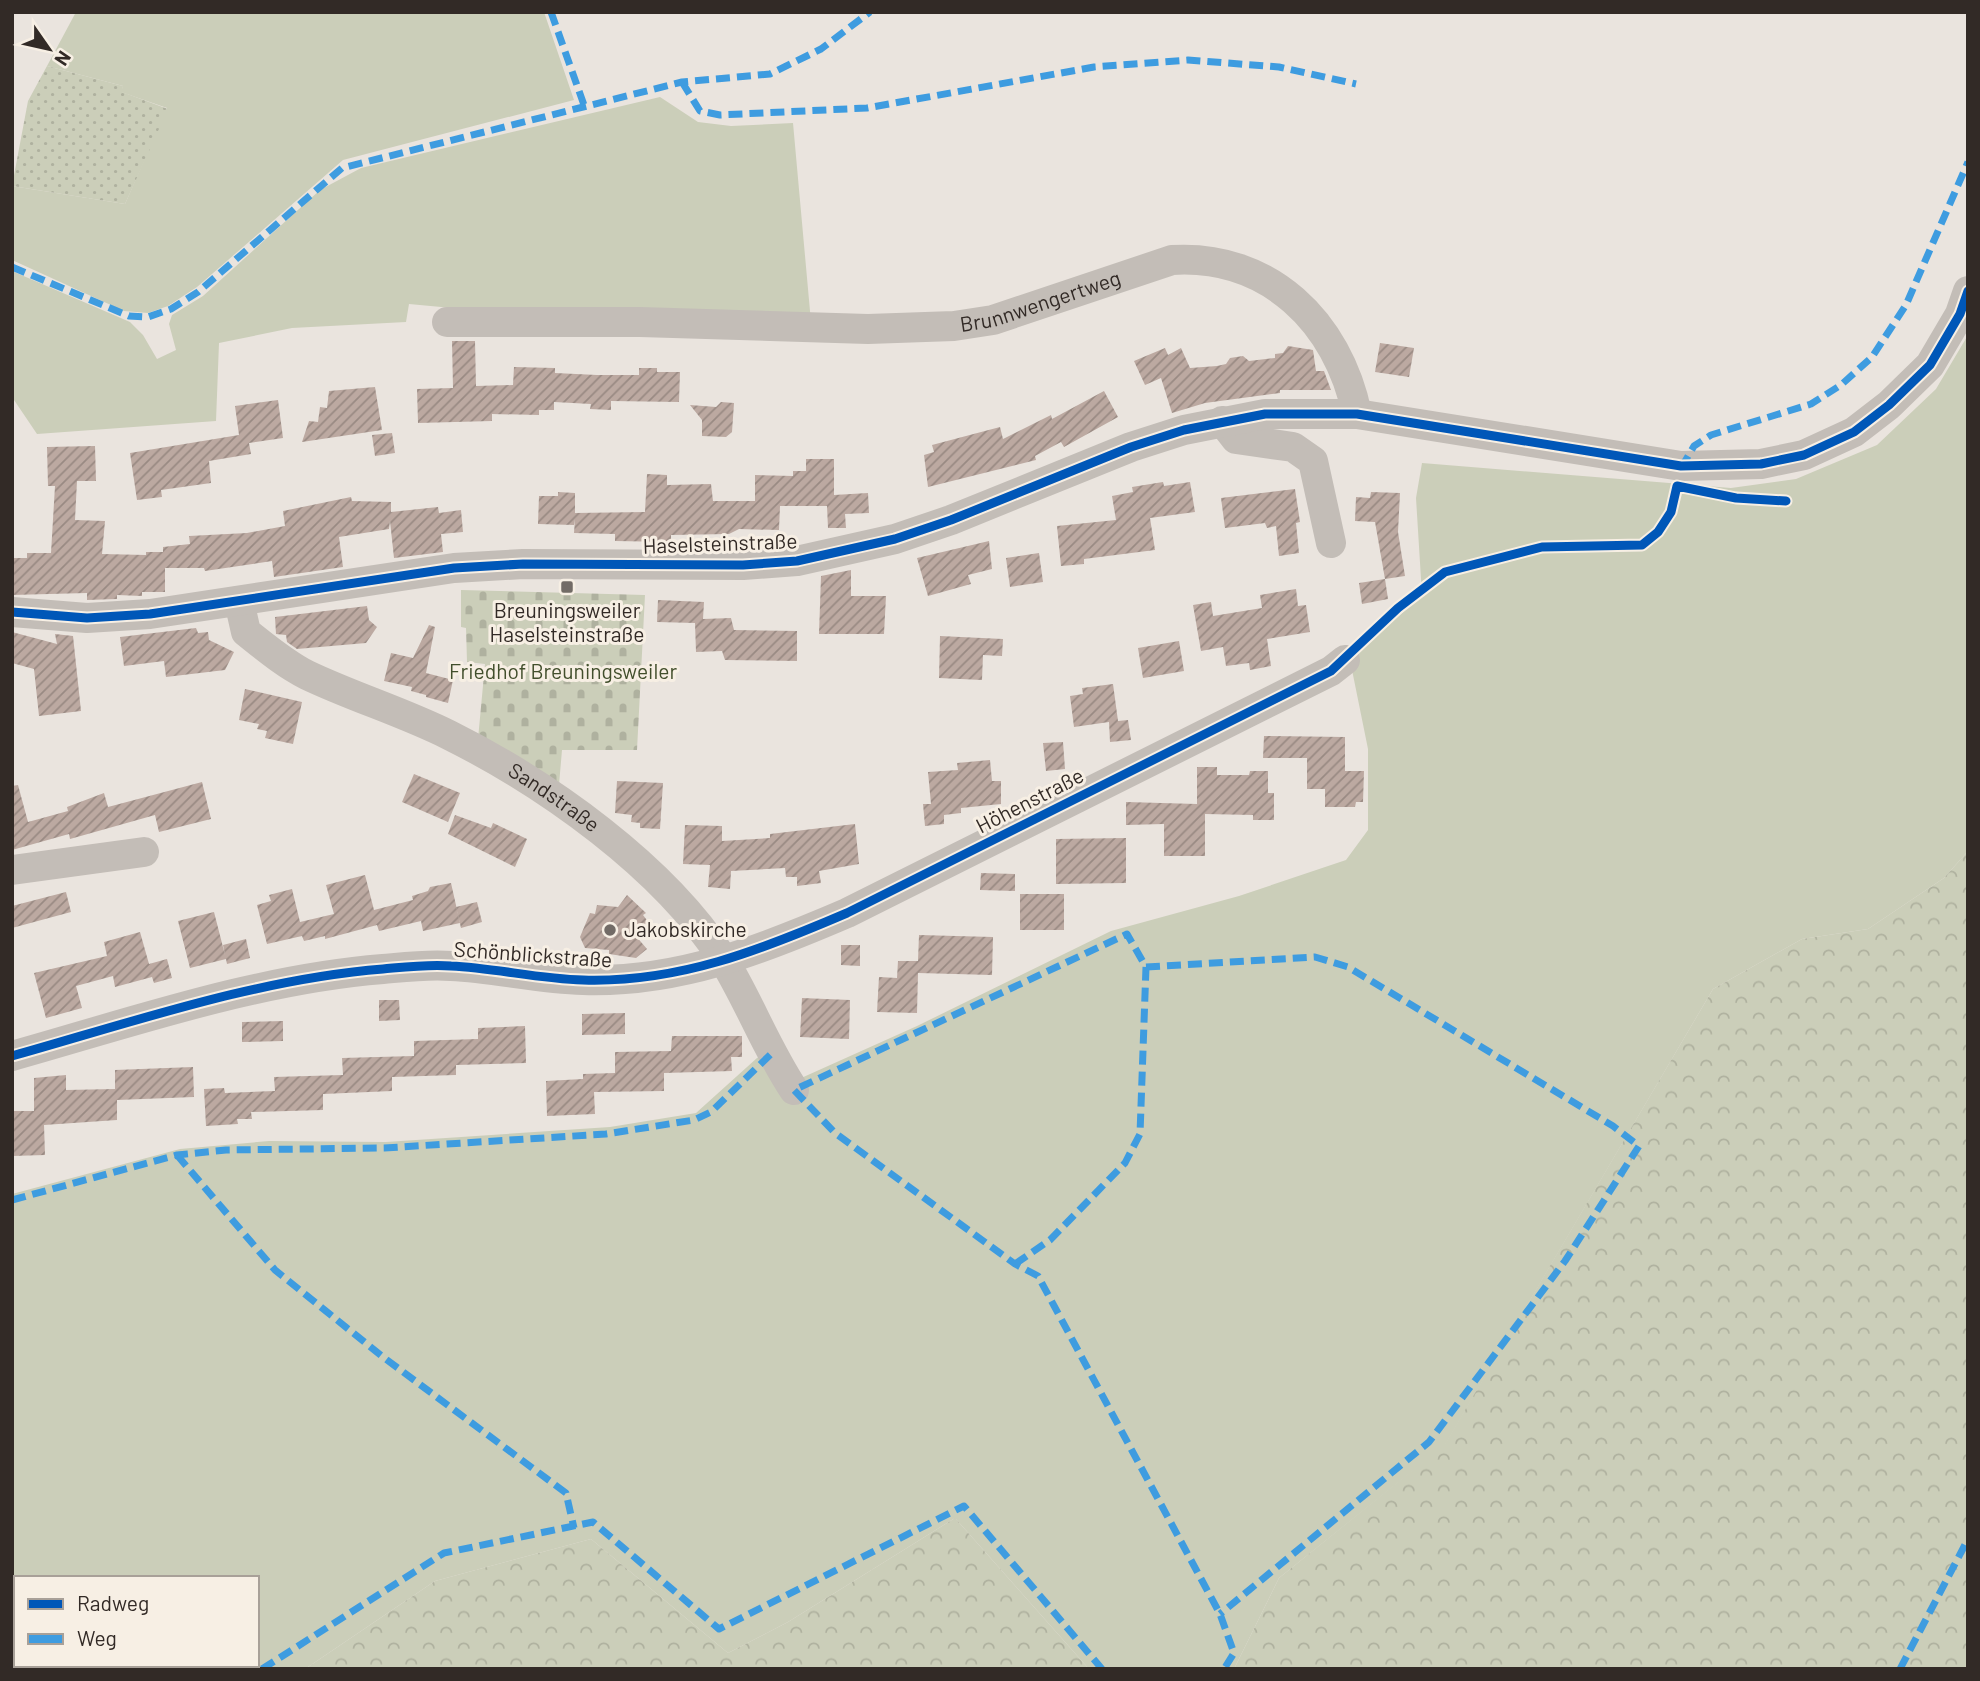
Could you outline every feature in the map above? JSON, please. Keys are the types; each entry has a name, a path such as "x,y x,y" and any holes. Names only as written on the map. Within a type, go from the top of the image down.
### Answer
{"street":[{"name":"Brunnwengertweg","path":"447,322 640,322 822,329 954,326 993,320 1172,260 1201,259 1229,264 1260,277 1282,291 1312,318 1343,364 1357,414"},
{"name":"Haselsteinstraße","path":"12,612 87,618 150,614 453,568 523,564 743,565 797,561 895,539 951,520 1131,447 1222,421 1265,414 1357,414 1681,466 1761,464 1804,455 1854,432 1889,405 1930,365 1960,314 1968,291"},
{"path":"1222,421 1236,439 1293,447 1313,461 1331,543"},
{"name":"Sandstraße","path":"239,601 246,632 305,674 448,735 562,801 595,827 660,886 700,928 724,961 771,1054 794,1090"},
{"name":"Höhenstraße","path":"724,961 847,913 1331,671 1345,660"},
{"path":"12,870 144,852"},
{"name":"Schönblickstraße","path":"12,1056 260,988 369,971 450,965 582,980 682,973 724,961"}],"green space":[{"path":"76,12 544,12 574,100 343,160 197,287 168,306 148,313 124,311 12,260 12,186 125,204 167,108 121,92 123,86 47,66"},
{"path":"47,66 123,86 122,92 168,109 125,204 12,186 28,101"},
{"path":"660,97 698,122 731,126 793,123 811,322 506,313 409,304 406,322 292,328 219,343 216,421 37,434 12,397 12,271 130,322 143,335 157,359 176,350 169,324 172,315 203,296 320,190 361,168"},
{"path":"1968,335 1968,851 1944,878 1868,929 1802,939 1713,989 1445,1445 1279,1578 1234,1669 1089,1669 955,1518 788,1622 728,1653 591,1539 435,1581 305,1669 12,1669 12,1194 180,1149 269,1141 386,1142 610,1127 696,1113 757,1058 775,1047 799,1079 917,1026 1111,931 1239,896 1346,860 1368,830 1368,749 1350,660 1422,595 1416,498 1422,463 1731,488 1796,479 1877,445 1936,389"},
{"name":"Friedhof Breuningsweiler","path":"461,590 645,595 637,750 562,750 559,785 478,739 485,664 467,662 466,628 461,627"},
{"path":"1968,851 1968,1669 1234,1669 1279,1578 1445,1444 1713,989 1802,939 1868,929 1944,878"},
{"path":"955,1518 1089,1669 305,1669 435,1581 591,1539 728,1653 788,1622"}],"building":[{"path":"452,341 475,341 476,386 513,385 514,367 555,368 555,373 597,375 639,375 639,368 657,368 657,372 680,372 679,402 611,401 611,410 590,409 591,404 554,402 554,410 539,410 539,415 492,414 492,421 418,423 417,389 453,388"},
{"path":"1380,343 1414,348 1409,377 1375,372"},
{"path":"1288,346 1313,350 1316,371 1324,371 1331,390 1280,390 1280,393 1205,403 1172,413 1161,378 1145,385 1134,361 1165,348 1168,355 1181,348 1190,368 1217,366 1226,364 1230,358 1243,356 1249,361 1275,358 1275,354 1283,353"},
{"path":"375,387 382,430 302,442 309,421 318,422 320,407 327,408 329,391"},
{"path":"1104,391 1118,417 1064,447 1061,442 1035,456 1036,460 928,487 924,455 934,452 932,445 1000,427 1003,439 1051,415 1052,419"},
{"path":"278,400 283,438 249,443 251,454 209,461 211,483 161,490 162,497 137,500 130,453 239,435 235,406"},
{"path":"721,402 734,403 732,432 726,437 702,436 702,420 690,405 716,407"},
{"path":"392,433 395,453 375,456 372,435"},
{"path":"95,446 96,481 77,481 75,520 105,521 102,554 146,555 146,552 163,552 163,547 190,544 189,536 247,533 285,526 283,511 351,497 352,501 391,502 391,512 438,507 439,513 461,510 463,532 441,534 443,552 394,558 390,521 389,529 339,537 343,567 274,577 272,561 205,571 204,568 165,568 165,592 142,592 142,596 117,595 117,599 87,600 87,593 12,595 12,558 27,558 27,553 51,553 55,486 48,486 47,447"},
{"path":"806,459 834,459 834,495 868,493 869,513 845,514 846,528 828,528 827,506 780,506 779,530 739,529 729,534 671,535 671,542 615,541 615,534 574,533 575,519 574,525 538,524 539,496 558,496 558,492 575,493 575,513 645,512 647,474 667,475 667,485 711,484 713,501 755,501 755,475 793,476 793,471 806,471"},
{"path":"1163,482 1164,486 1190,482 1195,512 1150,518 1155,550 1084,559 1084,564 1061,566 1057,526 1116,520 1112,496 1133,492 1132,487"},
{"path":"1295,489 1300,522 1296,523 1299,553 1279,556 1276,526 1267,528 1265,523 1225,528 1221,498"},
{"path":"1371,492 1400,493 1398,532 1405,576 1385,579 1375,522 1355,521 1356,497 1370,498"},
{"path":"989,541 992,569 968,575 971,584 928,596 917,558"},
{"path":"1039,553 1043,582 1010,587 1006,558"},
{"path":"851,570 851,596 886,596 884,634 819,634 821,576"},
{"path":"1385,579 1388,599 1362,604 1359,583"},
{"path":"1296,589 1298,606 1306,605 1310,632 1267,639 1271,666 1250,670 1249,663 1226,666 1223,647 1201,651 1193,605 1211,602 1213,616 1262,608 1260,595"},
{"path":"658,600 704,602 703,619 731,618 734,630 797,631 797,661 725,660 722,651 696,652 695,623 657,622"},
{"path":"367,606 369,620 377,627 366,643 297,649 287,642 286,635 276,634 275,617"},
{"path":"429,625 435,627 426,673 453,680 448,703 411,691 412,687 384,681 391,653 413,658"},
{"path":"196,628 198,633 208,632 209,640 234,652 225,670 166,677 164,661 124,666 120,637"},
{"path":"12,632 57,644 55,634 73,636 81,711 39,716 34,669 12,663"},
{"path":"940,636 1003,639 1002,656 983,655 982,680 939,678"},
{"path":"1179,641 1184,671 1143,678 1138,648"},
{"path":"1113,684 1118,721 1128,720 1131,740 1110,742 1109,722 1074,727 1070,696 1083,694 1082,688"},
{"path":"245,689 302,702 293,744 265,738 267,731 257,729 259,724 239,720"},
{"path":"1264,736 1345,737 1345,771 1364,771 1363,802 1356,802 1355,807 1325,807 1325,789 1307,789 1307,758 1263,758"},
{"path":"1063,742 1065,769 1046,771 1043,743"},
{"path":"990,760 992,781 1001,781 1001,804 961,808 961,813 944,815 944,824 925,826 923,804 931,804 928,772 958,770 957,763"},
{"path":"1197,767 1217,767 1217,775 1249,775 1250,771 1268,771 1268,793 1274,793 1274,820 1253,820 1253,815 1205,814 1205,856 1164,856 1164,824 1126,825 1126,802 1197,804"},
{"path":"414,774 460,793 448,822 402,802"},
{"path":"617,781 663,783 660,829 640,828 640,823 631,822 632,815 615,813"},
{"path":"202,782 211,819 159,832 155,815 70,839 69,834 12,850 12,786 18,785 28,822 68,811 67,807 104,793 108,807"},
{"path":"455,815 491,828 493,823 527,839 515,867 448,834"},
{"path":"855,824 859,864 819,871 821,883 797,886 797,877 786,877 785,868 731,871 730,889 708,887 710,865 683,864 685,825 722,826 722,841 770,838 770,834"},
{"path":"1126,838 1126,883 1056,884 1056,839"},
{"path":"981,873 1015,874 1015,891 980,890"},
{"path":"365,875 374,910 413,900 412,896 428,891 430,887 451,883 460,923 423,931 421,921 379,931 377,925 325,939 325,936 304,941 302,936 267,944 257,905 271,901 269,895 292,889 300,922 334,914 326,885"},
{"path":"66,892 71,912 12,928 12,906"},
{"path":"1020,894 1064,894 1064,930 1020,930"},
{"name":"Jakobskirche","path":"627,895 646,913 643,915 649,923 635,935 647,949 636,958 609,954 609,950 585,948 580,937 590,913 595,914 597,905 618,907"},
{"path":"477,902 482,922 461,928 456,907"},
{"path":"214,912 225,955 223,945 246,939 250,958 227,964 226,959 190,968 178,921"},
{"path":"140,932 149,964 167,959 172,978 154,983 152,977 115,987 113,976 76,986 82,1008 46,1018 34,973 107,956 104,942"},
{"path":"919,935 993,937 992,975 918,973 917,1013 877,1012 879,977 897,978 898,961 918,961"},
{"path":"841,945 860,945 860,966 841,965"},
{"path":"802,998 850,1000 849,1039 800,1037"},
{"path":"379,1000 399,1000 400,1020 379,1021"},
{"path":"625,1013 625,1034 582,1035 582,1014"},
{"path":"283,1021 283,1041 242,1042 242,1022"},
{"path":"525,1026 526,1063 456,1065 456,1075 392,1077 392,1091 323,1094 323,1110 251,1112 252,1119 237,1119 238,1124 206,1126 204,1089 224,1088 225,1093 275,1091 274,1077 343,1075 342,1058 414,1056 414,1041 478,1039 478,1028"},
{"path":"672,1036 742,1036 742,1057 731,1057 732,1071 664,1073 664,1091 594,1092 595,1114 547,1116 546,1081 583,1079 583,1074 615,1073 615,1052 671,1051"},
{"path":"193,1067 194,1097 117,1100 117,1120 44,1125 45,1155 12,1156 12,1111 34,1111 34,1078 66,1075 66,1090 115,1089 115,1070"}],"marked path":[{"path":"551,12 584,105"},
{"path":"12,267 129,316 148,317 171,309 198,292 342,168 682,82 770,74 821,49 870,12"},
{"path":"682,82 700,111 720,115 867,108 1094,67 1188,60 1279,67 1356,84"},
{"path":"1681,468 1694,446 1711,435 1811,404 1841,385 1872,357 1906,305 1968,162"},
{"path":"1015,1264 1050,1240 1125,1163 1140,1134 1146,967 1127,934 794,1090 835,1133 1015,1264 1038,1276 1220,1614 1234,1653 1224,1669"},
{"path":"1146,967 1315,957 1348,967 1613,1126 1639,1146 1565,1261 1429,1442 1220,1614"},
{"path":"12,1200 177,1155 226,1150 384,1148 606,1134 694,1120 711,1112 771,1054"},
{"path":"177,1155 275,1270 383,1357 566,1493 574,1528"},
{"path":"262,1669 444,1553 593,1522 719,1629 964,1506 1102,1669"},
{"path":"1900,1669 1968,1539"}],"cycle path":[{"path":"12,612 87,618 150,614 454,568 523,564 743,565 797,561 895,539 951,520 1131,447 1184,430 1265,414 1357,414 1681,466 1761,464 1804,455 1854,432 1889,405 1930,365 1960,314 1968,291"},
{"path":"12,1056 242,992 336,974 443,965 566,979 618,979 686,970 751,951 847,913 1331,671 1398,608 1445,572 1542,547 1642,545 1658,532 1671,512 1677,486 1736,498 1786,501"}],"place":[{"name":"Breuningsweiler Haselsteinstraße","path":"567,587"},
{"name":"Jakobskirche","path":"610,930"}]}
